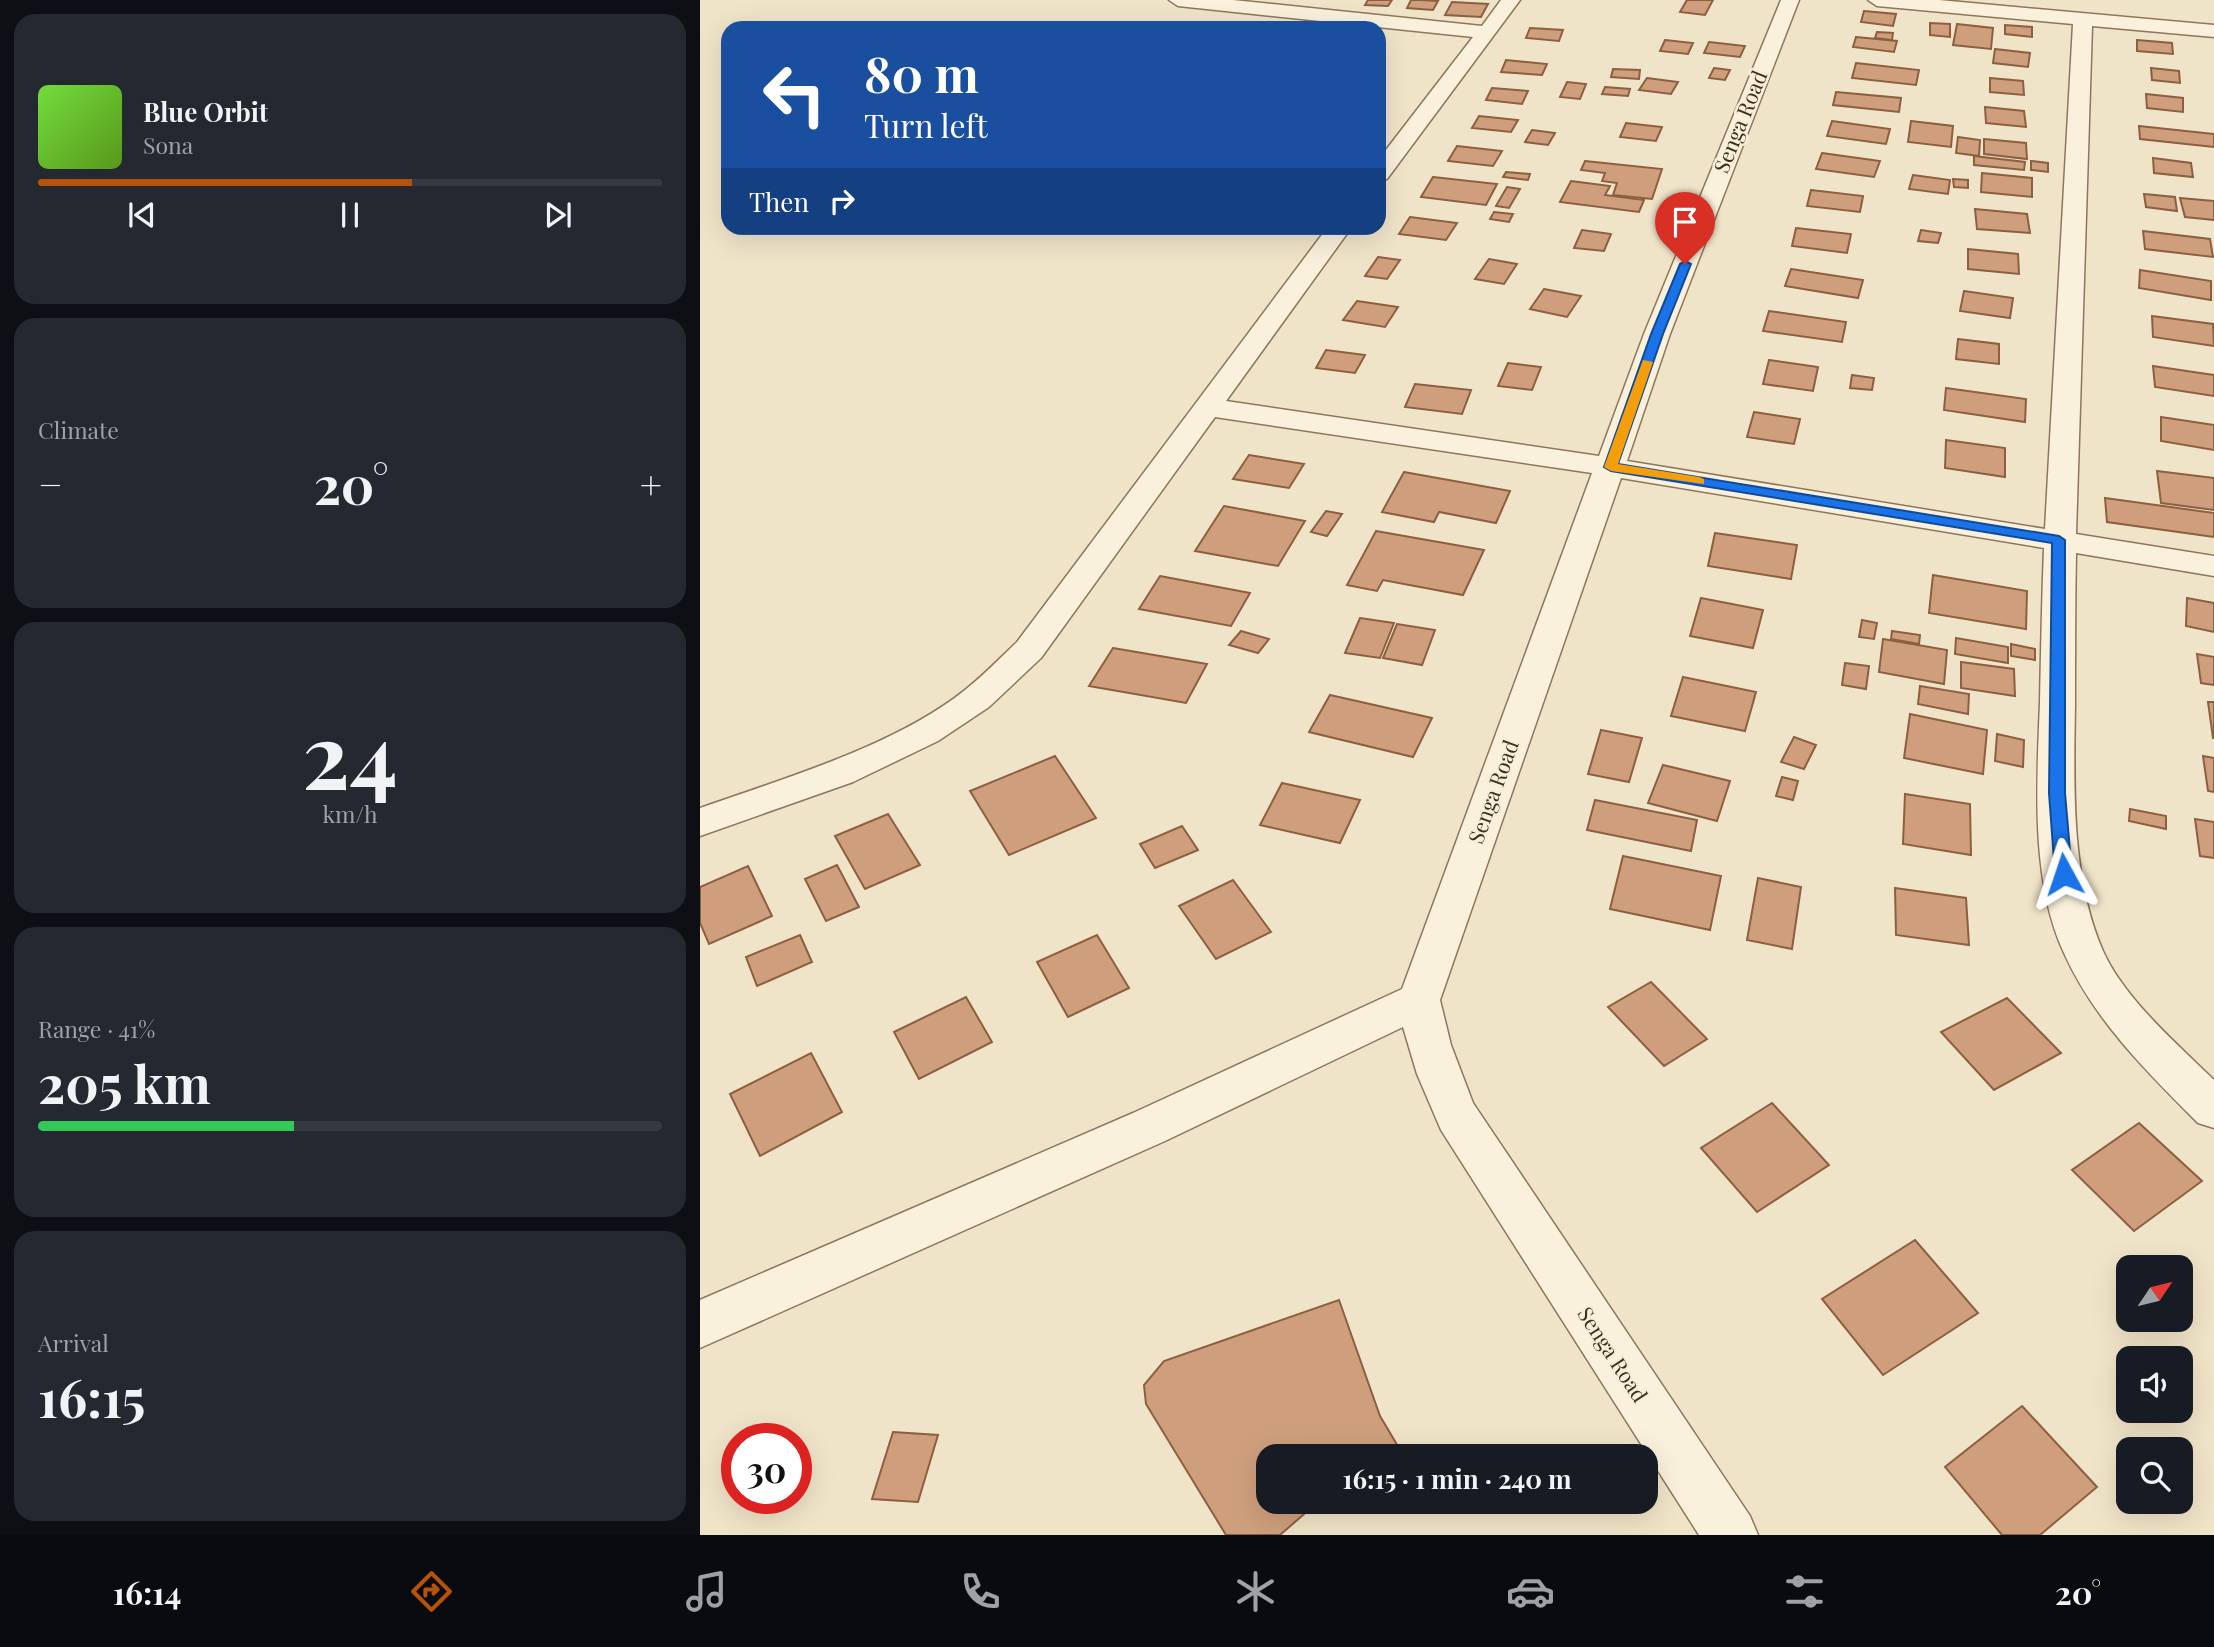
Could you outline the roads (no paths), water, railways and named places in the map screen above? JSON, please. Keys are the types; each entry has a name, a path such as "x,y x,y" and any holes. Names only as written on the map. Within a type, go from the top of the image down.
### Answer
{"street":[{"path":"1178,0 1380,21"},
{"path":"1386,165 1511,0"},
{"name":"Senga Road","path":"1731,1535 1457,1116 1437,1073 1425,1034 1419,1000 1657,334 1790,0"},
{"path":"1877,0 2214,31"},
{"path":"2083,19 2059,540 2057,793 2066,902 2083,951 2105,992 2214,1109"},
{"path":"1386,22 1486,32"},
{"path":"700,822 840,773 925,732 977,699 1028,650 1334,235"},
{"path":"1207,407 1611,467 2214,566"},
{"path":"700,1324 1149,1127 1419,1000"}]}
